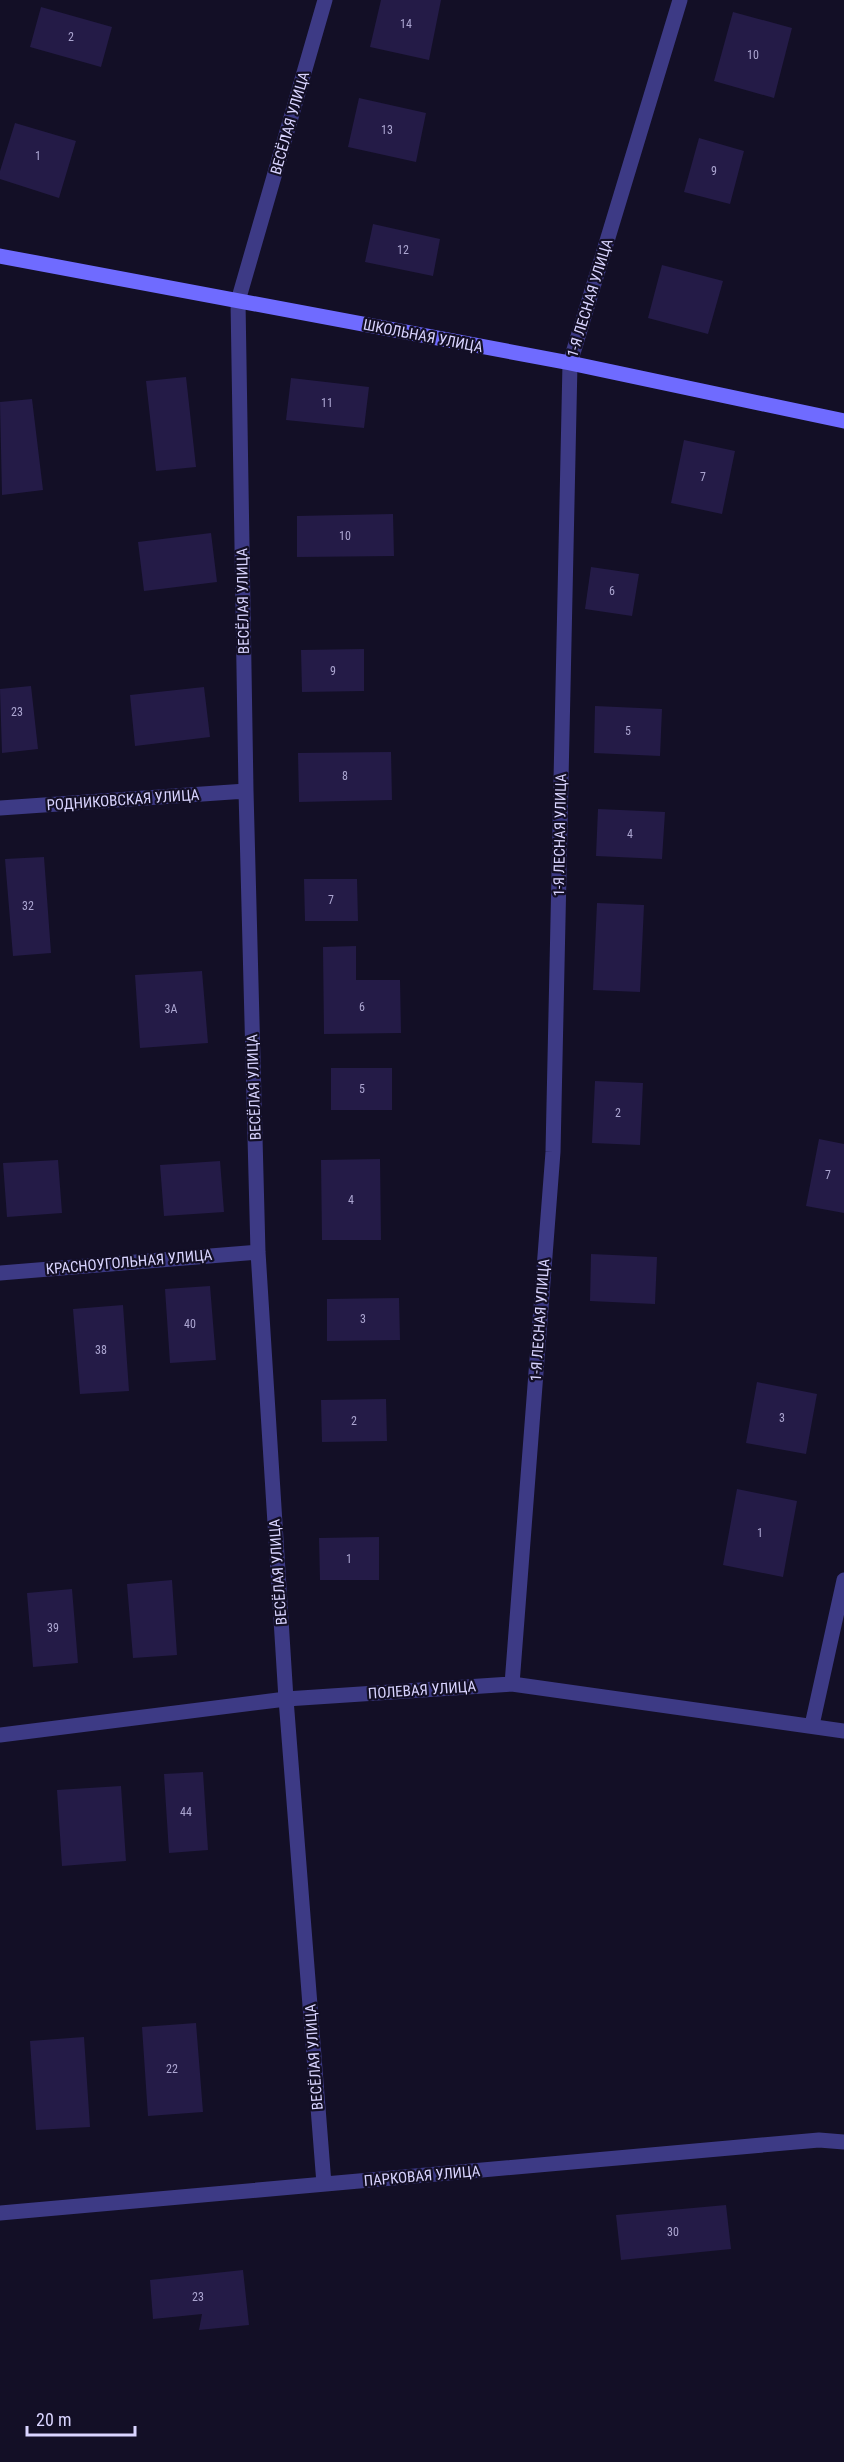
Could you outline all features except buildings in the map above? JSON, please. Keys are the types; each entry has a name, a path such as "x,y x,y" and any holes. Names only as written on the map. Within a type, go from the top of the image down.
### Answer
{"street":[{"name":"ВЕСЁЛАЯ УЛИЦА","path":"324,2184 286,1699 258,1252 246,791 238,301 325,0"},
{"name":"1-Я ЛЕСНАЯ УЛИЦА","path":"513,1684 553,1152 570,363 680,0"},
{"name":"ШКОЛЬНАЯ УЛИЦА","path":"0,256 570,363 844,421"},
{"name":"РОДНИКОВСКАЯ УЛИЦА","path":"0,808 246,791"},
{"name":"КРАСНОУГОЛЬНАЯ УЛИЦА","path":"0,1273 258,1252"},
{"path":"812,1725 844,1580"},
{"name":"ПОЛЕВАЯ УЛИЦА","path":"0,1735 286,1699 513,1684 844,1731"},
{"name":"ПАРКОВАЯ УЛИЦА","path":"0,2213 819,2140 844,2142"}]}
